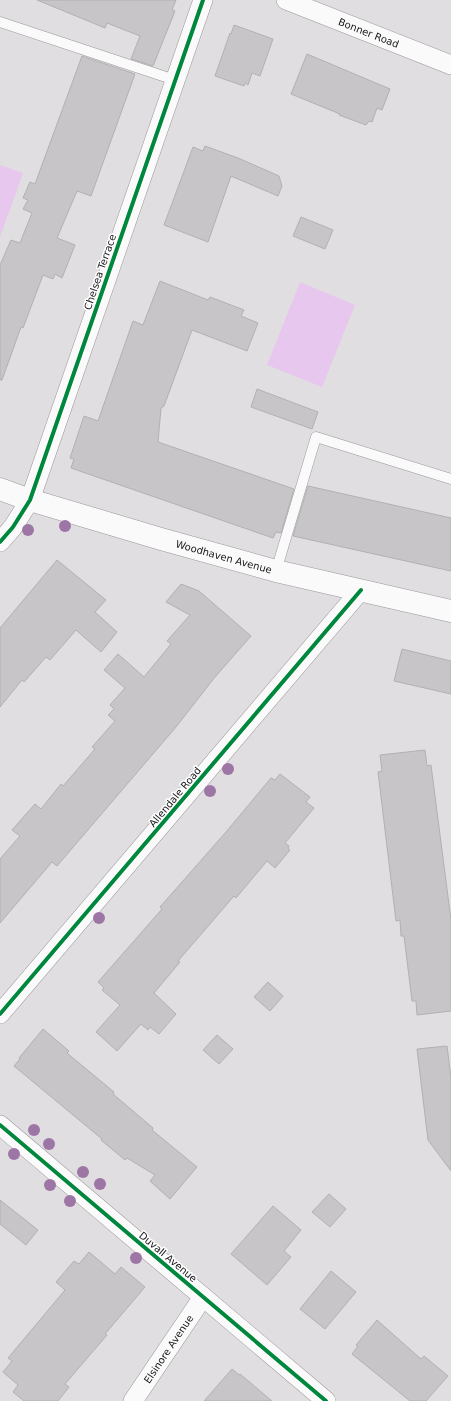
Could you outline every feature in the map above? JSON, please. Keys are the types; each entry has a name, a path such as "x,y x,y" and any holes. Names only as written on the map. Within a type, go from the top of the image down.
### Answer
{"street":[{"name":"Chelsea Terrace","path":"0,542 13,527 30,500 203,0"},
{"name":"Bonner Road","path":"286,0 450,65"},
{"name":"Woodhaven Avenue","path":"0,489 30,500 161,539 276,571 451,611"},
{"name":"Allendale Road","path":"0,1014 362,590"},
{"name":"Duvall Avenue","path":"0,1125 326,1401"},
{"name":"Elsinore Avenue","path":"133,1401 203,1297"}],"lane":[{"path":"0,22 175,80"},
{"path":"276,571 316,437 451,479"}],"shaded area":[{"path":"0,165 23,173 0,237"},
{"path":"300,282 355,305 322,387 267,365"}],"building":[{"path":"37,0 176,0 172,10 175,11 153,66 131,59 140,36 107,23 105,28"},
{"path":"234,25 273,39 260,76 252,73 248,85 245,83 244,86 215,76"},
{"path":"307,54 390,89 382,110 377,108 372,122 369,121 366,125 291,94"},
{"path":"82,56 135,74 91,196 77,191 57,238 75,245 62,278 55,274 53,279 43,275 23,328 21,327 2,380 0,380 0,265 11,240 20,243 32,213 23,209 28,200 23,198 30,182 35,184"},
{"path":"205,146 238,158 279,176 282,186 278,196 231,176 208,242 164,225 193,147 203,151"},
{"path":"301,217 333,230 325,249 293,236"},
{"path":"160,281 208,300 210,297 244,310 241,316 258,323 247,351 192,330 164,406 161,408 158,442 294,489 281,533 276,532 273,538 71,468 74,459 70,458 84,416 98,421 133,321 143,325"},
{"path":"257,389 318,412 312,429 251,407"},
{"path":"308,486 451,518 451,571 293,536"},
{"path":"57,560 106,600 95,612 117,632 101,652 76,630 50,660 46,657 24,682 22,680 0,707 0,628"},
{"path":"181,584 199,591 251,636 215,677 176,727 57,866 52,862 0,923 0,859 20,836 12,830 35,804 41,809 61,784 63,786 95,749 92,747 115,721 108,715 114,709 110,705 125,688 104,670 118,654 144,677 171,644 167,641 190,615 166,602"},
{"path":"402,649 451,661 451,694 394,681"},
{"path":"425,750 427,766 431,765 451,920 451,1011 417,1015 416,1001 412,1001 404,936 401,936 400,920 396,921 378,772 382,771 380,755"},
{"path":"280,774 310,797 306,802 314,808 285,843 289,846 288,848 290,850 275,868 267,861 236,898 234,896 178,961 180,962 154,993 176,1014 159,1034 150,1027 148,1030 141,1024 117,1051 96,1032 120,1005 102,990 104,988 98,982 162,909 160,907 271,778 275,780"},
{"path":"268,982 283,996 270,1011 254,997"},
{"path":"43,1029 69,1051 67,1053 114,1092 113,1094 153,1128 152,1130 197,1167 170,1199 150,1181 155,1175 127,1158 125,1160 14,1066"},
{"path":"217,1035 233,1049 219,1064 203,1050"},
{"path":"447,1046 451,1078 451,1171 428,1140 417,1049"},
{"path":"329,1194 346,1209 330,1227 312,1212"},
{"path":"0,1200 38,1230 26,1245 0,1224"},
{"path":"273,1206 301,1230 284,1251 291,1257 267,1285 231,1254"},
{"path":"89,1252 115,1274 121,1267 145,1287 105,1334 107,1335 65,1384 69,1387 58,1401 24,1401 13,1392 18,1385 3,1372 12,1361 8,1358 65,1290 56,1282 74,1261 79,1264"},
{"path":"331,1271 356,1292 325,1329 300,1309"},
{"path":"377,1320 421,1359 424,1356 448,1376 426,1401 410,1401 352,1354 358,1346 356,1345"},
{"path":"232,1369 239,1375 240,1374 272,1401 204,1401"}],"cycle path":[{"path":"0,542 13,527 30,500 203,0"},
{"path":"0,1014 361,590"},
{"path":"0,1125 326,1401"}]}
